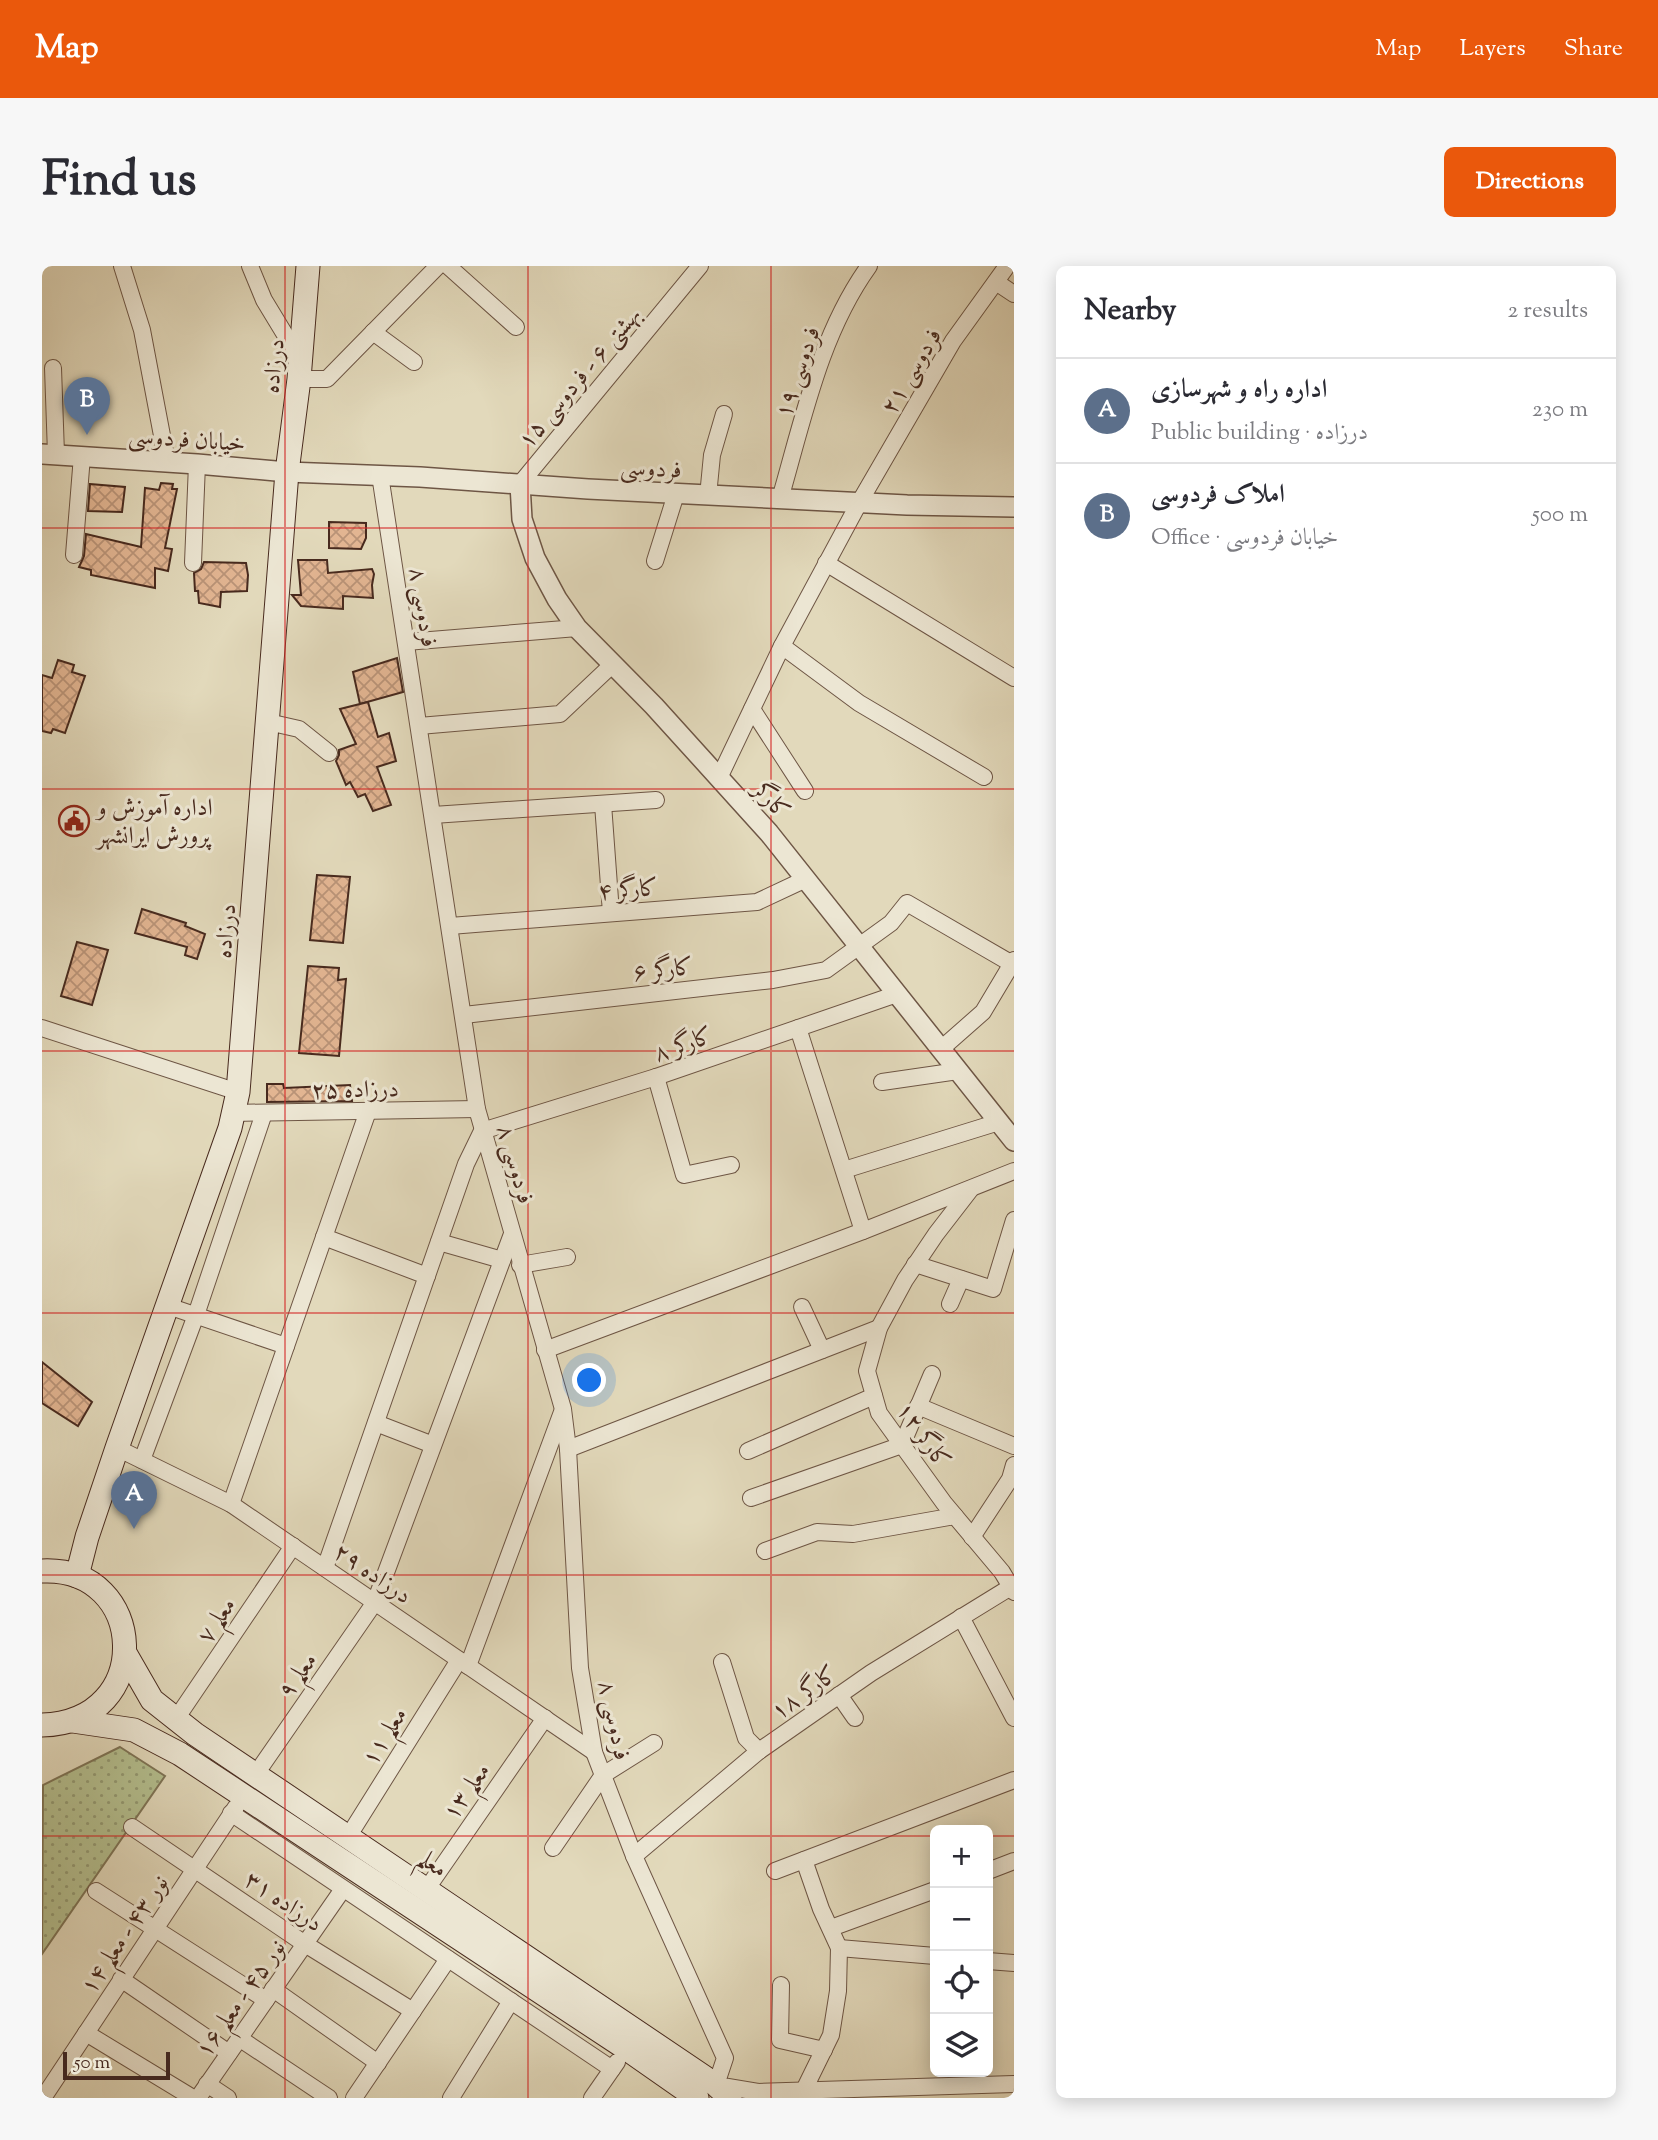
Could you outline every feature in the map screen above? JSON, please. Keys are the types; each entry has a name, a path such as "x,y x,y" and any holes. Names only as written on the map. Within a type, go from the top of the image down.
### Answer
{"main road":[{"name":"درزاده","path":"77,1576 87,1537 230,1128 236,1102 287,472 300,370 308,266"},
{"path":"42,1571 61,1571 77,1576 94,1585 108,1598 124,1633 125,1653 120,1675 109,1695 93,1711 73,1721 42,1725"},
{"name":"معلم","path":"125,1653 152,1700 176,1719 426,1890 714,2095"},
{"name":"معلم","path":"73,1721 134,1730 180,1754 237,1805 279,1820 627,2049 714,2095"},
{"path":"279,1820 294,1800"}],"street":[{"path":"122,266 142,330 167,462"},
{"path":"250,266 264,300 300,370 327,379 438,266"},
{"path":"448,266 516,327"},
{"name":"بهشتی ۶ - فردوسی ۱۵","path":"520,484 700,266"},
{"name":"فردوسی ۱۹","path":"780,499 821,361 854,288 869,266"},
{"name":"فردوسی ۲۱","path":"719,778 782,646 859,503 953,341 1007,266"},
{"path":"996,282 1014,294"},
{"path":"373,332 414,362"},
{"path":"49,454 53,368"},
{"path":"708,496 712,455 724,414"},
{"name":"خیابان فردوسی","path":"49,454 287,472"},
{"path":"74,555 82,456"},
{"path":"193,563 197,464"},
{"name":"فردوسی","path":"287,472 380,475 708,496 1014,507"},
{"name":"فردوسی ۸","path":"380,475 477,1109 563,1409 568,1448 580,1668 594,1752 634,1856 725,2058 714,2095"},
{"name":"کارگر","path":"520,484 522,519 535,558 556,599 577,628 769,833 1014,1141"},
{"path":"655,561 676,494"},
{"path":"827,563 1014,678"},
{"path":"406,642 577,628"},
{"path":"782,646 859,703 985,777"},
{"path":"419,726 559,714 613,664"},
{"path":"752,709 805,791"},
{"path":"268,722 299,729 329,753"},
{"path":"433,815 656,800"},
{"path":"603,804 611,913"},
{"name":"کارگر ۴","path":"450,926 757,902 806,879"},
{"name":"کارگر ۶","path":"464,1015 773,980 826,970 891,923 907,903 1013,963"},
{"path":"941,1049 983,1012 1013,963"},
{"name":"کارگر ۸","path":"482,1131 656,1077 897,994"},
{"name":"درزاده ۲۵","path":"42,1028 264,1112 477,1109"},
{"path":"798,1028 863,1231"},
{"path":"882,1082 958,1071"},
{"path":"656,1077 684,1175 731,1165"},
{"path":"231,1504 368,1111"},
{"path":"142,1460 196,1315 264,1112"},
{"path":"844,1170 999,1122"},
{"path":"325,1568 466,1164 482,1131"},
{"path":"545,1350 863,1231 1014,1171"},
{"name":"کارگر ۱۲","path":"971,1189 915,1264 879,1328 867,1371 879,1413 955,1516 1013,1588"},
{"path":"915,1264 993,1289 1014,1220"},
{"name":"معلم ۹","path":"257,1774 375,1602 512,1234"},
{"path":"324,1237 427,1276"},
{"path":"439,1242 502,1260"},
{"path":"520,1265 567,1257"},
{"path":"950,1304 961,1279"},
{"path":"167,1306 286,1346"},
{"path":"802,1307 822,1350"},
{"path":"568,1448 879,1328"},
{"path":"751,1497 902,1445 932,1374"},
{"path":"748,1451 874,1396"},
{"path":"918,1406 1014,1446"},
{"name":"معلم ۱۱","path":"348,1837 464,1663 563,1409"},
{"path":"376,1423 433,1445"},
{"name":"درزاده ۲۹","path":"117,1448 231,1504 594,1752"},
{"path":"972,1536 1010,1479 1014,1465"},
{"path":"765,1550 817,1532 853,1534 955,1516"},
{"name":"معلم ۷","path":"176,1719 293,1546"},
{"name":"کارگر ۱۸","path":"634,1856 759,1751 871,1673 1013,1588"},
{"path":"961,1617 1014,1718"},
{"path":"722,1662 746,1738 759,1751"},
{"path":"839,1695 855,1718"},
{"name":"معلم ۱۳","path":"426,1890 545,1718"},
{"path":"553,1848 603,1774 654,1743"},
{"path":"775,1871 1014,1780"},
{"path":"237,1805 343,1889 612,2069"},
{"name":"نور ۴۳ - معلم ۱۴","path":"43,2098 237,1805"},
{"name":"درزاده ۳۱","path":"132,1827 305,1944 413,2011"},
{"path":"804,1860 821,1909 839,1948 838,1991 831,2035 804,2090"},
{"path":"993,1869 1014,1861"},
{"name":"نور ۴۵ - معلم ۱۶","path":"195,2098 343,1889"},
{"path":"96,1891 378,2063"},
{"path":"831,1928 930,1892"},
{"path":"839,1948 930,1956"},
{"path":"354,2098 448,1959"},
{"path":"993,1961 1014,1963"},
{"path":"121,1979 229,2053"},
{"path":"781,1985 780,2040 824,2050"},
{"path":"451,2098 511,2001"},
{"path":"86,2033 195,2098"},
{"path":"239,2038 329,2098"},
{"path":"592,2098 627,2049"},
{"path":"207,2084 228,2098"},
{"path":"714,2095 1014,2084"}],"green space":[{"path":"120,1747 165,1776 42,1954 43,1785"}],"building":[{"path":"161,483 173,484 172,489 177,489 165,548 172,549 168,571 155,568 155,588 91,575 91,570 79,567 84,556 86,534 141,547 145,488 159,490"},
{"path":"90,484 125,487 122,512 88,511"},
{"path":"329,522 366,523 366,538 361,549 329,548"},
{"path":"298,560 327,560 328,573 372,569 373,598 343,596 343,609 301,606 292,595 301,595"},
{"path":"204,562 246,563 247,591 221,592 220,607 199,603 194,573 201,569"},
{"path":"397,658 403,692 360,704 353,672"},
{"path":"58,660 74,665 72,672 85,676 65,733 53,729 51,733 42,731 42,675 52,678"},
{"path":"368,702 378,737 389,733 396,761 377,767 391,805 373,811 365,794 358,797 350,782 346,785 336,761 339,750 356,744 340,709"},
{"path":"317,875 350,877 343,943 310,940"},
{"path":"142,909 186,923 185,926 205,934 197,959 185,955 187,947 135,933"},
{"path":"77,942 108,950 92,1005 61,996"},
{"path":"308,966 339,968 338,980 346,979 339,1056 299,1053"},
{"path":"267,1084 283,1084 284,1088 350,1085 352,1101 267,1102"},
{"path":"42,1362 92,1402 78,1426 42,1403"}],"place":[{"name":"املاک فردوسی","path":"87,435"},
{"name":"اداره آموزش و پرورش ایرانشهر","path":"74,821"},
{"name":"اداره راه و شهرسازی","path":"134,1529"}]}
